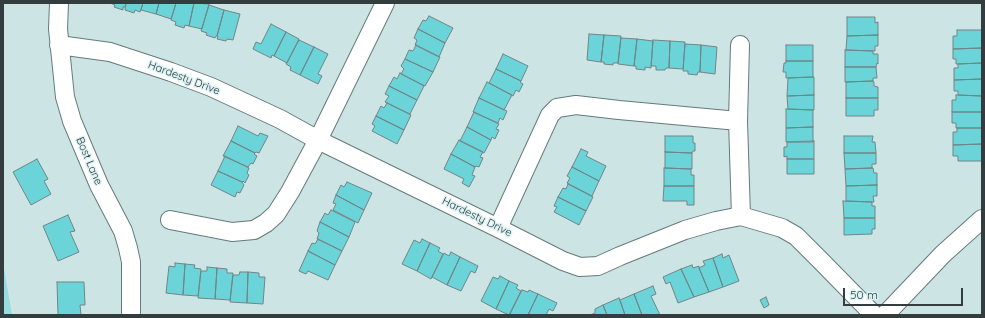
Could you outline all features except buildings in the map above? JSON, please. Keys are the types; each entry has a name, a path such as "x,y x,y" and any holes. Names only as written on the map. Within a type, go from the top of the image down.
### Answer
{"street":[{"name":"Bost Lane","path":"60,3 58,29 59,45 66,98 72,121 99,185 123,230 131,262 131,315"},
{"path":"170,220 232,232 254,230 266,223 276,214 290,192 318,140 385,3"},
{"name":"Hardesty Drive","path":"59,45 110,52 211,87 280,119 318,140 563,261 580,267 598,266 685,230 716,221 741,216 782,228 796,236 874,315"},
{"path":"740,45 738,121 741,216"},
{"path":"498,228 550,115 557,108 576,105 738,121"},
{"path":"885,315 942,254 982,219"}],"shaded area":[{"path":"3,263 12,315 3,315"}]}
